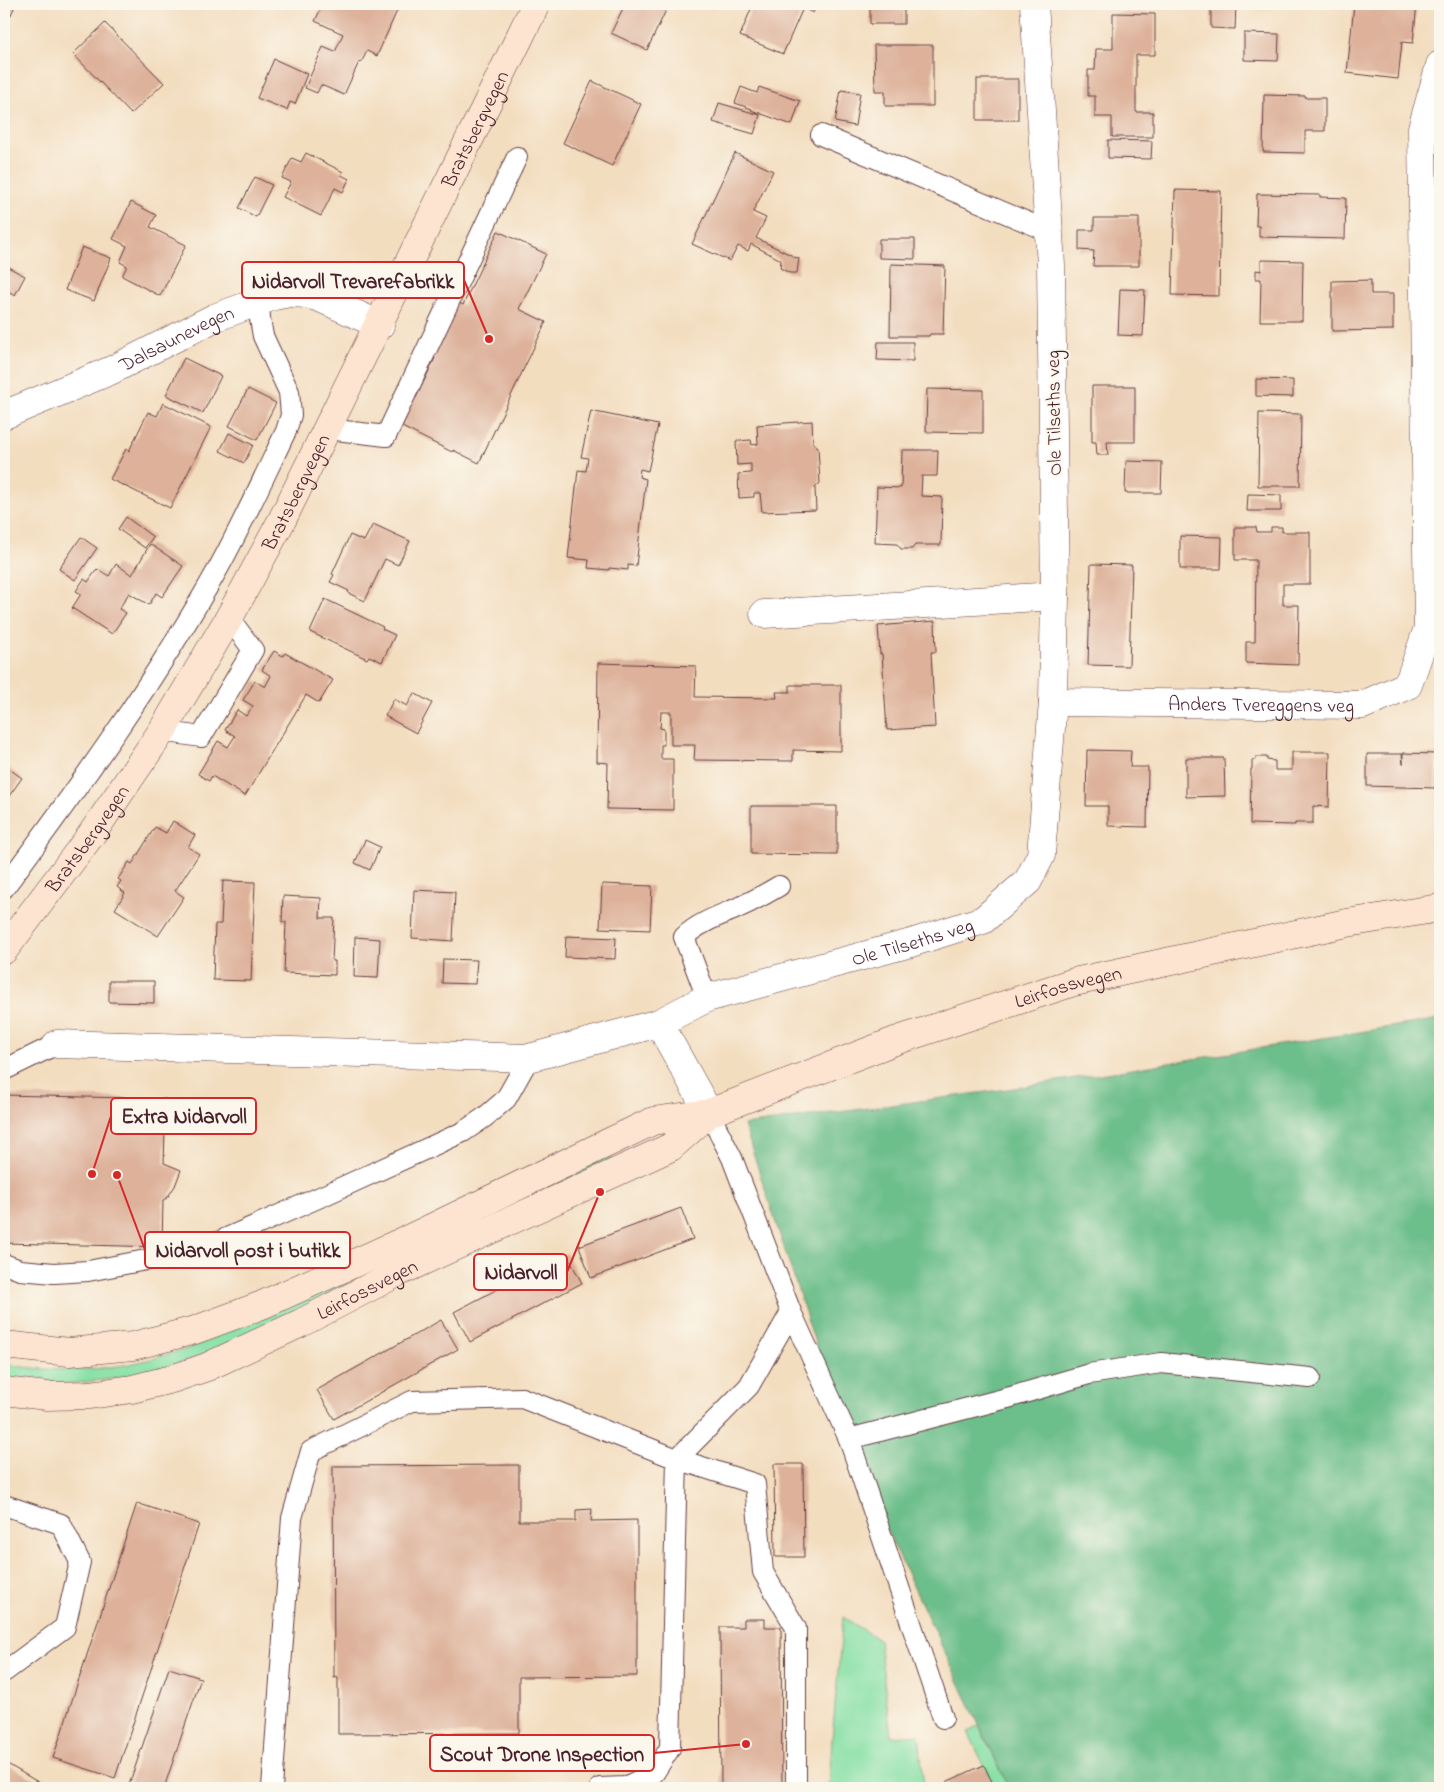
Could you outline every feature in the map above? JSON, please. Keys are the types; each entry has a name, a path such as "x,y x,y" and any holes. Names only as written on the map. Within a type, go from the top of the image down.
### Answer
{"street":[{"name":"Bratsbergvegen","path":"4,950 91,836 162,731 229,618 328,429 536,4"},
{"name":"Ole Tilseths veg","path":"660,1023 706,998 911,943 983,920 1028,881 1041,855 1053,702 1055,596 1052,265 1048,230 1034,4"},
{"name":"Anders Tvereggens veg","path":"1053,702 1362,705 1408,685 1428,628 1422,128 1440,65"},
{"name":"Dalsaunevegen","path":"4,415 96,376 214,318 259,300 290,293 306,294 320,298 380,324"},
{"path":"764,614 1055,596"},
{"name":"Leirfossvegen","path":"4,1345 69,1352 133,1346 196,1330 262,1305 410,1238 653,1121 709,1113 895,1041 1074,982 1347,923 1440,908"},
{"path":"57,1044 529,1058 660,1023 709,1113"},
{"name":"Leirfossvegen","path":"4,1391 47,1396 90,1395 132,1389 172,1379 207,1367 301,1323 399,1272 671,1147 709,1113"}],"lane":[{"path":"820,135 1048,230"},
{"path":"328,429 386,436 517,157"},
{"path":"4,888 147,686 219,567 286,431 291,415 289,392 263,336 259,300"},
{"path":"162,731 201,737 253,650 229,618"},
{"path":"706,998 684,937 690,931 703,924 779,886"},
{"path":"4,1070 57,1044"},
{"path":"4,1264 20,1270 88,1271 188,1252 211,1244 463,1132 506,1099 529,1058"},
{"path":"709,1113 732,1158 791,1312 849,1439 943,1718"},
{"path":"600,1788 625,1788 654,1773 670,1748 677,1459 749,1386 791,1312"},
{"path":"849,1439 1011,1397 1089,1374 1161,1363 1310,1378"},
{"path":"272,1788 292,1518 311,1450 412,1401 522,1398 677,1459 755,1484 763,1572 796,1628 796,1788"},
{"path":"4,1505 61,1524 80,1562 65,1627 4,1672"}],"green space":[{"path":"1440,1019 1440,1788 1009,1788 853,1459 744,1125 1008,1089"},
{"path":"608,1156 612,1159 612,1165 217,1352 139,1376 66,1384 4,1379 4,1364 54,1370 105,1368 167,1355 195,1346"},
{"path":"843,1617 879,1640 891,1736 919,1734 924,1788 829,1788"},
{"path":"979,1726 1009,1788 995,1788 968,1732"}],"building":[{"path":"4,4 16,4 4,29"},
{"path":"323,4 400,4 377,56 367,51 361,63 359,62 344,95 321,85 317,93 305,88 323,47 335,52 343,34 315,21"},
{"path":"625,4 669,4 647,50 611,33"},
{"path":"753,4 817,4 813,13 803,8 783,54 740,36"},
{"path":"870,4 933,4 933,8 904,7 904,24 870,24"},
{"path":"1211,4 1236,4 1235,29 1211,28"},
{"path":"1354,4 1417,4 1413,43 1402,42 1398,79 1347,73"},
{"path":"1113,13 1155,14 1155,55 1136,55 1136,112 1153,112 1153,137 1112,137 1112,117 1095,117 1095,96 1088,96 1088,70 1095,70 1096,49 1113,49"},
{"path":"105,23 164,83 131,114 73,54"},
{"path":"1244,33 1279,34 1278,61 1244,60"},
{"path":"874,45 933,45 933,106 885,106 885,91 875,91"},
{"path":"274,59 307,74 295,104 290,102 287,110 257,98"},
{"path":"977,79 1018,79 1018,120 977,120"},
{"path":"592,81 641,104 612,166 563,143"},
{"path":"741,87 757,93 759,87 800,101 792,125 735,103"},
{"path":"841,90 860,93 855,126 835,122"},
{"path":"1264,95 1325,98 1325,131 1305,131 1305,153 1263,152"},
{"path":"719,103 760,115 754,134 713,122"},
{"path":"1108,140 1152,141 1151,159 1108,158"},
{"path":"306,153 343,172 341,175 349,179 343,192 335,188 321,216 283,197 291,182 282,178 292,158 301,162"},
{"path":"735,153 773,171 753,212 766,218 756,238 793,257 799,258 797,273 790,273 780,268 781,260 751,244 748,251 738,246 730,261 692,244"},
{"path":"255,177 272,185 256,217 239,208"},
{"path":"1175,190 1221,191 1219,296 1172,295"},
{"path":"1257,194 1320,195 1320,197 1346,198 1345,239 1259,237 1259,226 1256,226"},
{"path":"131,202 156,215 150,227 186,245 160,296 122,276 127,266 120,262 127,246 113,239"},
{"path":"1094,218 1139,218 1139,266 1093,266 1094,251 1079,250 1079,230 1094,230"},
{"path":"498,231 546,254 519,309 546,322 479,463 402,427 406,418 400,416 410,395 416,398 435,358 432,356 457,302 463,305"},
{"path":"879,239 915,239 915,259 879,258"},
{"path":"82,247 111,258 94,301 65,290"},
{"path":"1261,260 1303,261 1302,321 1260,321 1261,279 1256,279 1256,270 1261,271"},
{"path":"891,264 945,266 943,334 890,336"},
{"path":"4,265 25,276 15,295 4,289"},
{"path":"1371,280 1371,294 1393,294 1393,330 1332,331 1332,281"},
{"path":"1120,289 1145,290 1143,336 1118,335"},
{"path":"878,342 913,342 913,361 877,360"},
{"path":"184,358 221,376 203,413 166,395"},
{"path":"1256,379 1293,380 1293,397 1256,396"},
{"path":"1092,386 1135,386 1135,442 1107,442 1108,455 1097,455 1096,442 1092,442"},
{"path":"248,389 276,403 257,440 229,426"},
{"path":"927,389 983,390 983,433 926,432"},
{"path":"163,403 211,427 170,508 110,479 126,449 129,451 148,412 157,416"},
{"path":"591,411 658,425 648,471 640,469 639,477 646,479 636,566 628,565 628,570 588,568 589,560 568,558 578,470 586,471 588,458 581,457"},
{"path":"1259,413 1301,414 1300,486 1258,486"},
{"path":"812,421 813,443 818,447 820,483 815,488 816,510 762,512 760,493 754,493 754,497 739,498 738,474 751,473 751,464 737,465 736,441 751,440 752,445 758,444 757,425"},
{"path":"229,433 253,445 244,463 220,451"},
{"path":"902,450 938,450 937,476 922,476 921,496 942,497 941,545 915,545 912,549 901,549 897,544 875,543 877,487 901,488"},
{"path":"1126,461 1162,462 1161,493 1125,493"},
{"path":"1248,494 1281,495 1281,511 1247,511"},
{"path":"126,517 153,537 145,548 118,529"},
{"path":"373,524 410,541 398,565 385,559 365,601 330,582 350,535 364,541"},
{"path":"1235,527 1256,527 1257,532 1271,532 1271,527 1282,527 1282,532 1310,532 1310,584 1283,584 1283,605 1299,605 1298,665 1246,663 1246,642 1255,642 1256,560 1235,560"},
{"path":"1180,536 1222,537 1221,569 1180,569"},
{"path":"81,537 97,548 75,580 59,569"},
{"path":"150,544 183,566 162,597 156,593 149,605 129,593 119,609 126,613 112,634 72,608 81,594 76,591 84,579 88,582 97,569 109,576 116,564 132,575"},
{"path":"1091,564 1132,565 1129,666 1088,665"},
{"path":"325,599 383,627 382,629 395,635 382,662 369,656 367,659 310,632"},
{"path":"935,621 936,652 931,652 935,727 887,730 882,654 880,654 878,626"},
{"path":"274,651 283,656 285,653 333,680 319,703 306,695 245,796 212,776 209,781 198,774 218,741 228,747 235,736 225,730 237,710 246,716 253,706 243,700 255,681 265,687 271,676 262,670"},
{"path":"598,663 696,666 695,697 777,698 776,692 790,692 790,685 841,685 841,751 793,750 793,761 694,760 695,745 671,745 671,712 661,712 660,728 664,729 664,745 661,745 661,759 673,759 673,810 607,809 608,763 597,762"},
{"path":"414,693 432,703 416,733 385,716 394,699 407,706"},
{"path":"1087,750 1131,751 1130,767 1148,767 1147,827 1108,826 1108,806 1086,806"},
{"path":"1292,752 1330,752 1329,807 1313,806 1313,823 1295,823 1295,825 1250,824 1252,760 1256,760 1256,757 1267,757 1267,760 1275,761 1275,770 1292,770"},
{"path":"1403,753 1436,754 1435,788 1367,786 1367,754 1402,754 1403,764"},
{"path":"1186,758 1224,758 1225,796 1186,797"},
{"path":"4,765 22,778 4,803"},
{"path":"751,806 837,806 837,855 751,854"},
{"path":"173,821 195,835 188,847 199,854 175,891 184,897 158,936 115,909 125,893 117,887 121,881 118,879 129,862 132,864 155,827 166,833"},
{"path":"365,840 380,847 370,870 355,863"},
{"path":"223,881 255,882 251,981 213,980 215,924 221,924"},
{"path":"602,884 652,886 650,930 600,928"},
{"path":"414,890 455,892 453,941 412,938"},
{"path":"283,896 321,898 320,918 334,918 332,961 335,961 335,975 284,973 286,922 282,922"},
{"path":"566,936 616,938 615,959 565,957"},
{"path":"355,937 380,939 378,978 354,977"},
{"path":"443,959 477,960 475,984 442,983"},
{"path":"109,981 154,981 154,1003 109,1002"},
{"path":"4,1095 166,1099 164,1163 181,1170 175,1186 167,1198 163,1200 162,1247 4,1243"},
{"path":"681,1208 693,1239 591,1278 579,1246"},
{"path":"566,1253 582,1283 470,1342 454,1312"},
{"path":"441,1320 458,1349 334,1419 317,1390"},
{"path":"774,1464 803,1464 804,1557 775,1557"},
{"path":"519,1465 519,1521 576,1521 576,1510 592,1509 591,1521 637,1520 637,1676 519,1677 519,1733 338,1734 338,1677 334,1678 333,1466"},
{"path":"137,1503 199,1524 115,1778 53,1758"},
{"path":"744,1619 765,1619 765,1627 781,1627 782,1788 721,1788 720,1627 744,1627"},
{"path":"169,1668 201,1678 164,1788 128,1788"},
{"path":"4,1762 48,1788 4,1788"},
{"path":"984,1765 995,1788 949,1788 946,1782"}],"place":[{"name":"Nidarvoll Trevarefabrikk","path":"489,339"},
{"name":"Extra Nidarvoll","path":"92,1174"},
{"name":"Nidarvoll post i butikk","path":"117,1175"},
{"name":"Nidarvoll","path":"600,1192"},
{"name":"Scout Drone Inspection","path":"746,1744"}]}
